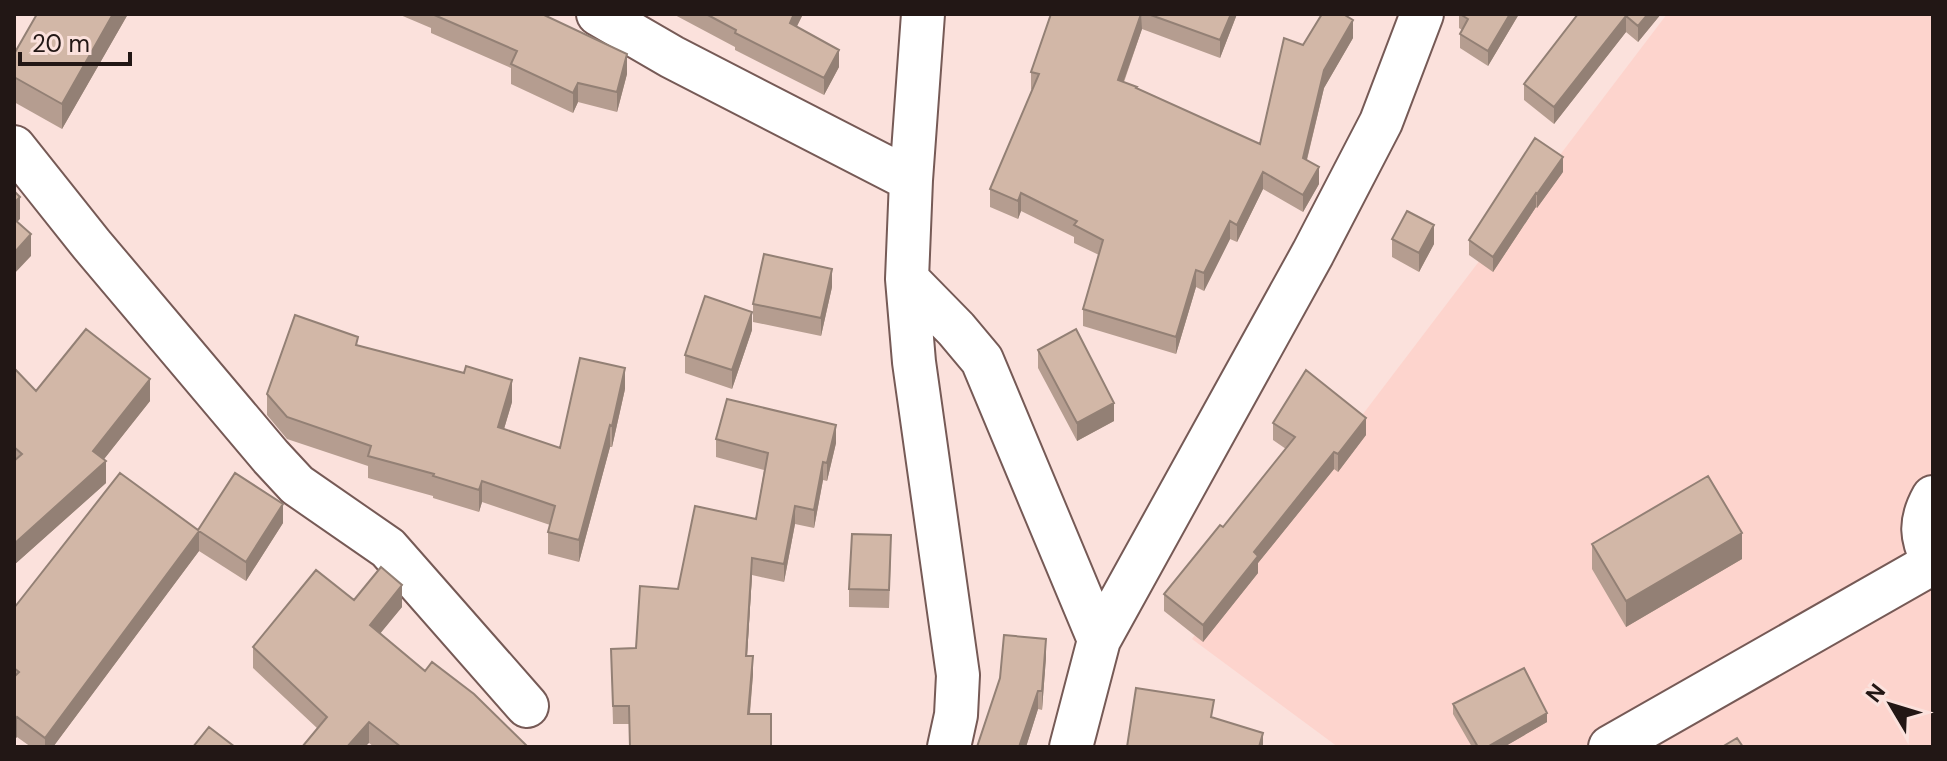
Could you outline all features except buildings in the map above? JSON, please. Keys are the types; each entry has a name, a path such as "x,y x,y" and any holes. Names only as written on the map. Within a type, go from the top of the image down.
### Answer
{"street":[{"path":"598,14 672,57 911,180"},
{"path":"923,14 907,279 914,362 958,675 956,715 949,747"},
{"path":"1071,747 1099,640 1313,253 1381,122 1422,14"},
{"path":"14,147 92,245 271,457 297,485 388,548 527,706"},
{"path":"907,279 982,360 1099,640"},
{"path":"1610,747 1933,563 1925,546 1922,528 1933,497"}],"shaded area":[{"path":"1667,14 1933,14 1933,747 1338,747 1192,639"}]}
